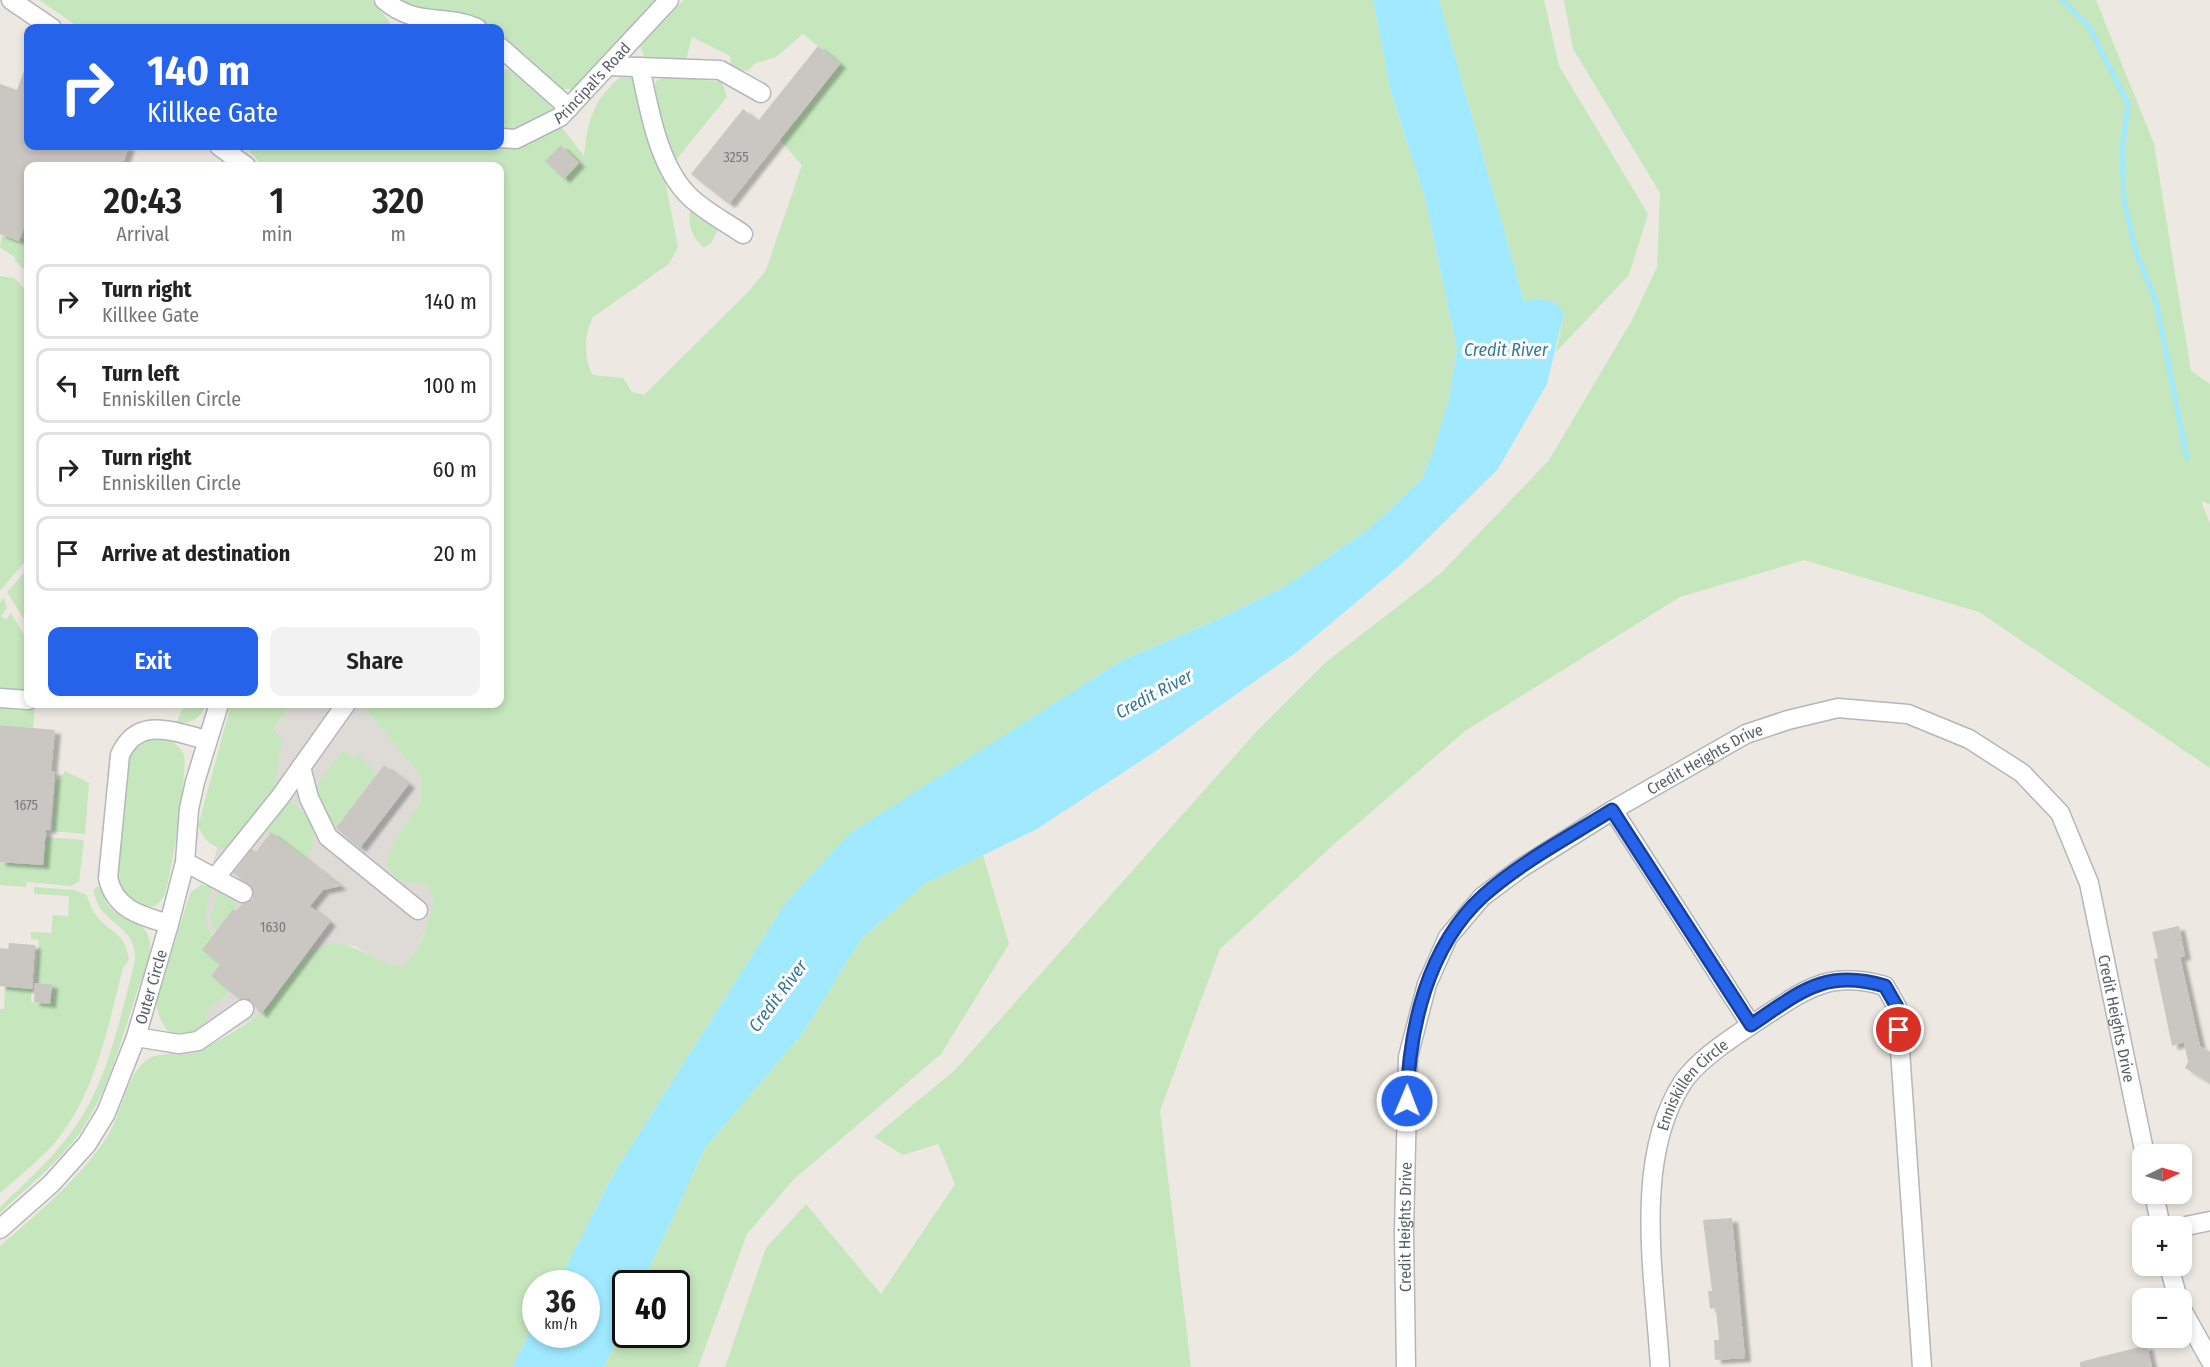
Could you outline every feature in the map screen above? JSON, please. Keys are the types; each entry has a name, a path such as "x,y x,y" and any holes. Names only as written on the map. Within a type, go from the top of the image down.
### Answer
{"street":[{"path":"11,0 46,24"},
{"path":"384,0 406,15 422,20 464,24"},
{"name":"Principal's Road","path":"504,138 516,139 560,117 669,0"},
{"path":"504,51 568,108"},
{"path":"609,66 720,70 761,93"},
{"path":"640,67 655,138 670,168 688,196 743,234"},
{"path":"224,150 241,162"},
{"path":"0,698 24,700"},
{"name":"Outer Circle","path":"0,1229 51,1184 87,1144 106,1113 136,1037 169,924 185,862 189,809 218,708"},
{"path":"215,878 301,767 343,708"},
{"name":"Credit Heights Drive","path":"1406,1367 1404,1232 1408,1058 1427,984 1448,937 1482,897 1521,868 1612,810 1746,734 1838,708 1908,714 1969,739 2022,773 2060,813 2089,883 2143,1144"},
{"path":"169,924 127,909 118,902 110,889 108,878 120,755 126,742 137,732 155,729 207,740"},
{"path":"301,767 309,798 328,837 418,910"},
{"path":"1612,810 1751,1025"},
{"path":"185,862 243,893"},
{"name":"Enniskillen Circle","path":"1660,1367 1652,1234 1654,1168 1658,1144 1668,1111 1684,1081 1698,1066 1751,1025 1805,989 1836,979 1863,980 1885,986 1897,1007 1922,1367"},
{"path":"136,1037 179,1044 198,1041 244,1009"},
{"path":"2192,1225 2210,1221"},
{"path":"2192,1328 2210,1360"}],"shaded area":[{"path":"289,708 364,708 421,776 422,798 393,845 398,880 426,885 434,898 428,923 411,959 402,967 386,965 355,946 328,944 302,959 261,1014 195,1052 178,1090 167,1053 172,1035 230,992 211,976 196,947 208,885 246,731 273,731"}],"green space":[{"path":"39,0 372,0 390,24 74,24"},
{"path":"399,0 656,0 572,89 555,89 504,44 504,24 480,24 471,19 429,16"},
{"path":"684,0 1373,0 1391,92 1425,198 1457,349 1449,398 1435,446 1422,479 1369,529 1286,586 1216,620 1121,661 849,835 784,905 613,1175 564,1270 522,1270 522,1348 512,1367 0,1367 0,1246 56,1196 94,1155 110,1131 131,1080 143,1063 154,1056 184,1055 196,1052 248,1023 268,1005 300,962 319,947 330,944 349,946 384,962 402,967 420,944 434,898 426,885 398,880 386,864 393,845 422,798 421,776 364,708 504,708 504,162 259,162 250,150 504,150 504,69 519,70 554,107 534,120 517,142 560,125 584,156 587,132 597,103 620,77 632,78 640,93 662,164 678,247 669,264 593,317 588,331 586,354 593,375 623,378 632,392 644,395 749,291 766,270 802,165 770,131 796,120 840,64 803,34 776,57 754,64 749,70 741,71 731,65 730,56 692,37 686,60 644,57 640,46"},
{"path":"1439,0 1544,0 1559,66 1648,214 1629,275 1556,352 1564,313 1524,301"},
{"path":"1564,0 2096,0 2154,144 2191,371 2210,384 2210,504 2201,501 2210,524 2210,768 1979,612 1804,560 1680,597 1465,731 1333,845 1220,949 1160,1111 1191,1367 725,1367 766,1248 806,1204 881,1294 955,1184 938,1144 903,1155 874,1137 955,1070 1257,731 1326,662 1441,573 1549,460 1632,320 1657,267 1660,193 1573,49"},
{"path":"666,76 722,82 727,97 676,160 661,133 655,112 656,81"},
{"path":"690,210 698,212 719,228 711,243 704,248 696,240 692,231"},
{"path":"2,235 19,241 21,237 24,238 24,269 14,260 16,258 0,247"},
{"path":"0,276 14,278 24,288 24,563 0,591"},
{"path":"24,573 24,620 7,592"},
{"path":"4,597 7,608 1,616 6,620 11,613 24,634 24,691 0,688 0,602"},
{"path":"0,706 13,706 14,710 20,710 21,707 35,708 33,728 0,725"},
{"path":"183,708 204,708 195,720 176,723"},
{"path":"230,708 289,708 273,730 282,738 273,794 231,848 220,848 211,844 203,836 198,826"},
{"path":"164,737 176,744 183,752 184,781 167,886 161,900 155,906 148,906 131,901 122,893 116,881 129,753 144,740"},
{"path":"344,750 354,758 358,754 377,774 335,829 321,804 318,788 326,772"},
{"path":"65,771 89,783 85,834 52,831 56,780 60,780"},
{"path":"289,800 305,814 313,825 313,839 306,859 266,830"},
{"path":"45,837 84,840 79,882 71,886 27,882 26,887 0,885 0,862 43,865"},
{"path":"983,855 1009,944 941,1054 793,1180 747,1234 698,1367 604,1367 613,1348 690,1348 690,1270 648,1270 705,1148 802,1034 862,938 926,883"},
{"path":"201,885 213,887 206,912 207,925 212,937 202,950 220,964 211,976 231,991 207,1011 204,1030 178,1036 166,1029 156,1004 190,893"},
{"path":"34,887 74,890 87,895 95,914 124,943 129,960 123,968 98,1062 79,1107 51,1147 0,1193 0,1009 4,1009 5,987 32,989 31,1002 50,1003 52,984 35,983 39,940 31,939 31,932 51,933 53,915 68,916 69,896 34,894"},
{"path":"101,887 107,904 112,909 136,922 146,931 150,951 146,966 113,1065 90,1116 63,1153 0,1213 0,1207 38,1170 73,1130 95,1091 112,1049 135,961 129,936 100,908 93,890"},
{"path":"218,890 234,901 238,909 236,911 233,909 215,932 211,918"}],"water":[{"name":"Credit River","path":"1373,0 1439,0 1524,301 1551,302 1564,313 1547,384 1498,469 1404,562 1298,651 1153,753 1037,829 926,883 862,938 802,1034 705,1148 648,1270 612,1270 613,1348 604,1367 512,1367 522,1348 600,1348 600,1270 564,1270 613,1175 784,905 849,834 1121,661 1216,620 1286,586 1369,529 1422,479 1435,446 1449,398 1457,349 1425,198 1391,92"}],"building":[{"path":"818,46 840,64 729,204 691,174 743,109 758,121"},
{"path":"24,71 24,150 128,150 123,162 24,162 24,227 19,241 0,234 0,84 17,90"},
{"path":"561,145 579,163 564,179 545,161"},
{"path":"0,725 55,730 51,771 55,771 50,830 46,829 43,865 0,862"},
{"path":"384,765 409,784 360,848 336,828"},
{"path":"271,832 341,886 323,890 310,906 330,922 261,1014 249,999 240,999 211,976 220,964 202,950 233,909 236,911 242,904 253,899 252,887 233,873 252,849 256,852"},
{"path":"2179,926 2185,956 2180,957 2200,1046 2210,1052 2210,1083 2185,1068 2188,1062 2184,1042 2172,1046 2154,959 2158,958 2152,932"},
{"path":"9,943 35,945 32,989 0,986 0,948 8,949"},
{"path":"35,983 52,984 50,1004 34,1002"},
{"path":"1732,1218 1745,1358 1715,1360 1714,1340 1719,1340 1716,1308 1710,1309 1708,1291 1712,1291 1703,1220"},
{"path":"2135,1348 2148,1348 2152,1367 2080,1367 2080,1362"}],"waterway":[{"path":"2062,0 2089,27 2128,104 2122,152 2124,201 2136,252 2156,302 2187,458"}],"route":[{"path":"1407,1101 1408,1058 1427,984 1448,937 1482,897 1521,868 1612,810 1751,1025 1805,989 1836,979 1863,980 1885,986 1897,1007 1899,1030"}]}
